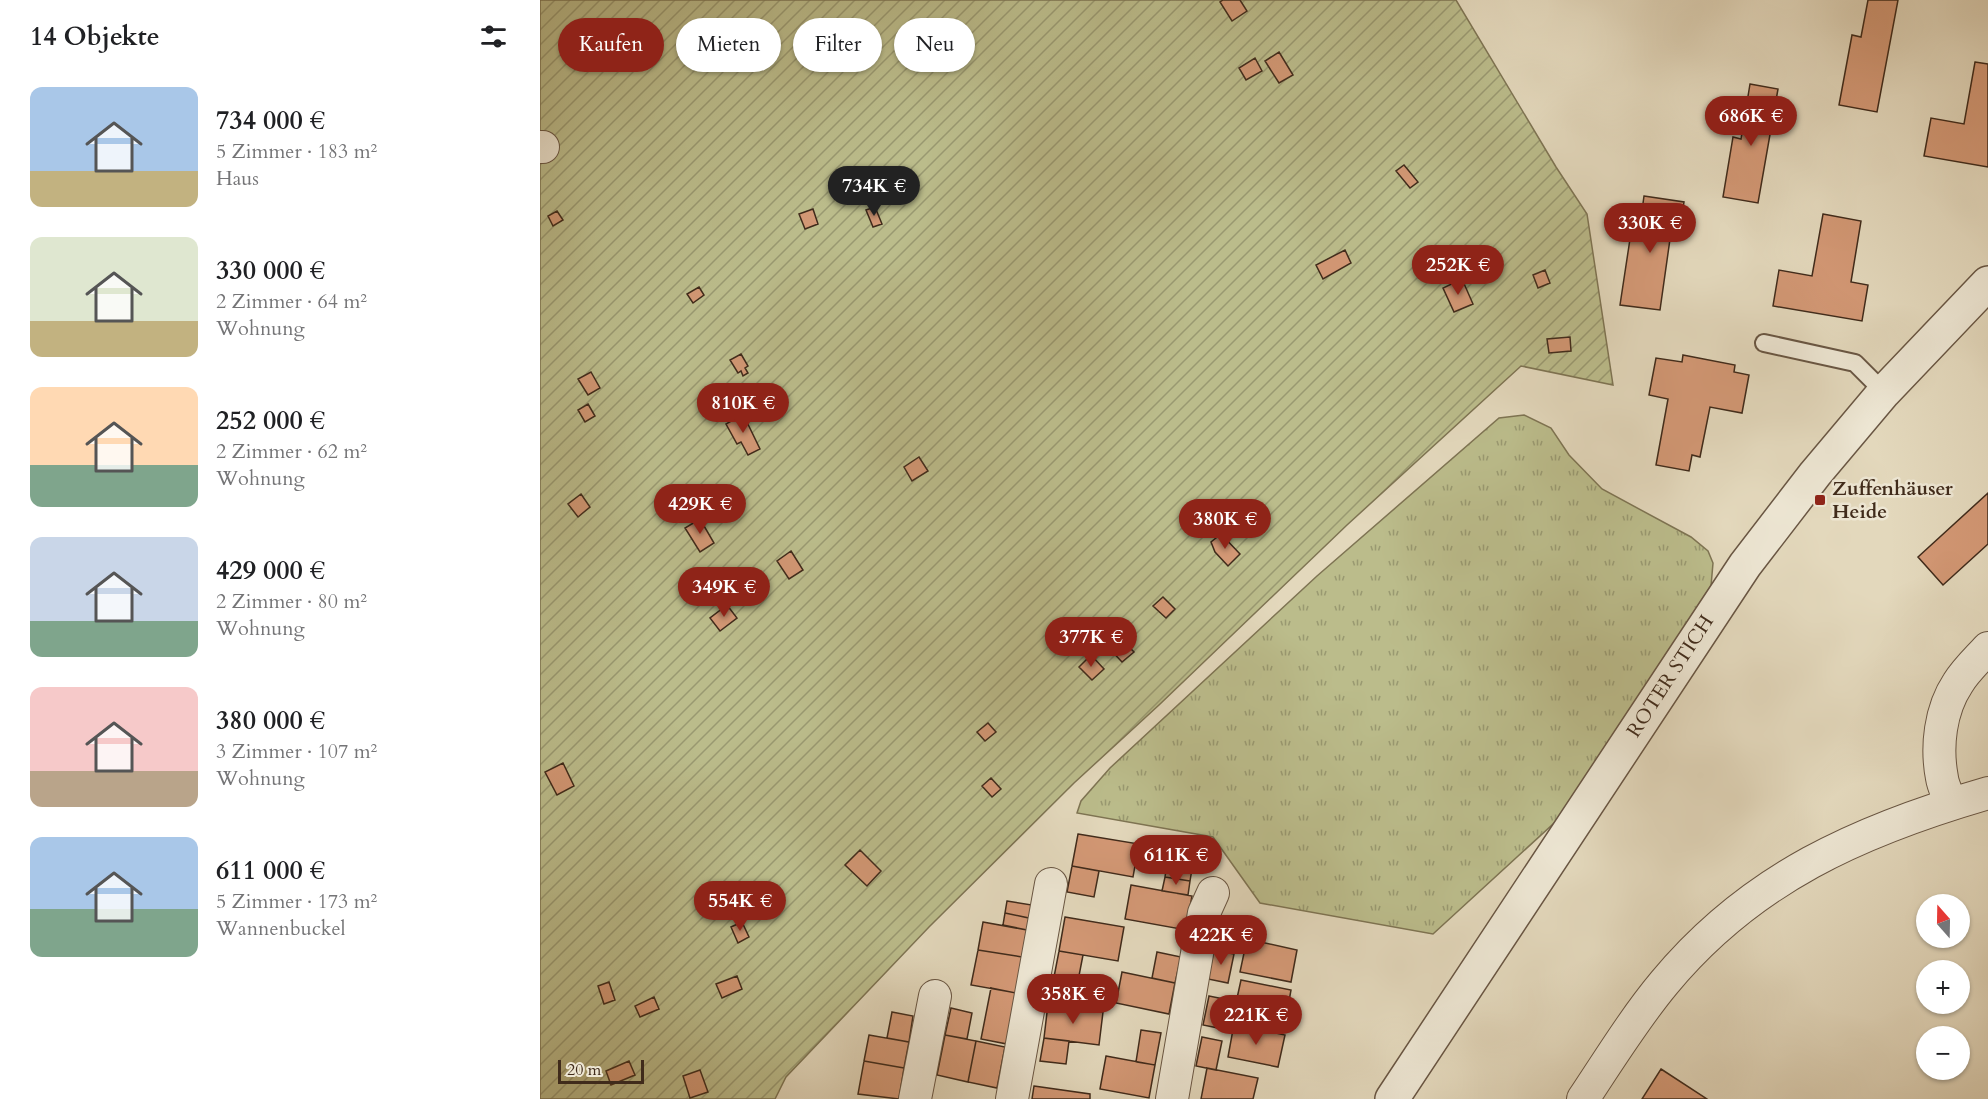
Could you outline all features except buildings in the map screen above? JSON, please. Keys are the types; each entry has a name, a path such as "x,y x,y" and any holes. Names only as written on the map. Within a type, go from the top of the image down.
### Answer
{"street":[{"name":"ROTER STICH","path":"1392,1099 1745,565 1815,474 1884,392 1988,283"},
{"path":"1951,804 1942,778 1939,746 1946,707 1956,686 1988,648"},
{"path":"1583,1099 1640,1013 1664,982 1702,941 1751,899 1792,873 1853,841 1951,804 1988,793"},
{"path":"1012,1099 1051,884"},
{"path":"1172,1099 1204,913 1213,893"},
{"path":"915,1099 935,996"}],"lane":[{"path":"1764,343 1856,363 1884,392"}],"green space":[{"path":"540,0 1456,0 1556,167 1587,214 1613,385 1521,366 1347,525 1074,783 929,927 786,1077 775,1099 540,1099"},
{"path":"1524,415 1551,428 1569,455 1602,489 1691,537 1708,551 1713,563 1711,586 1564,814 1433,934 1260,903 1213,837 1077,813 1081,801 1110,768 1317,576 1499,418"}],"place":[{"name":"Zuffenhäuser Heide","path":"1820,500"}]}
